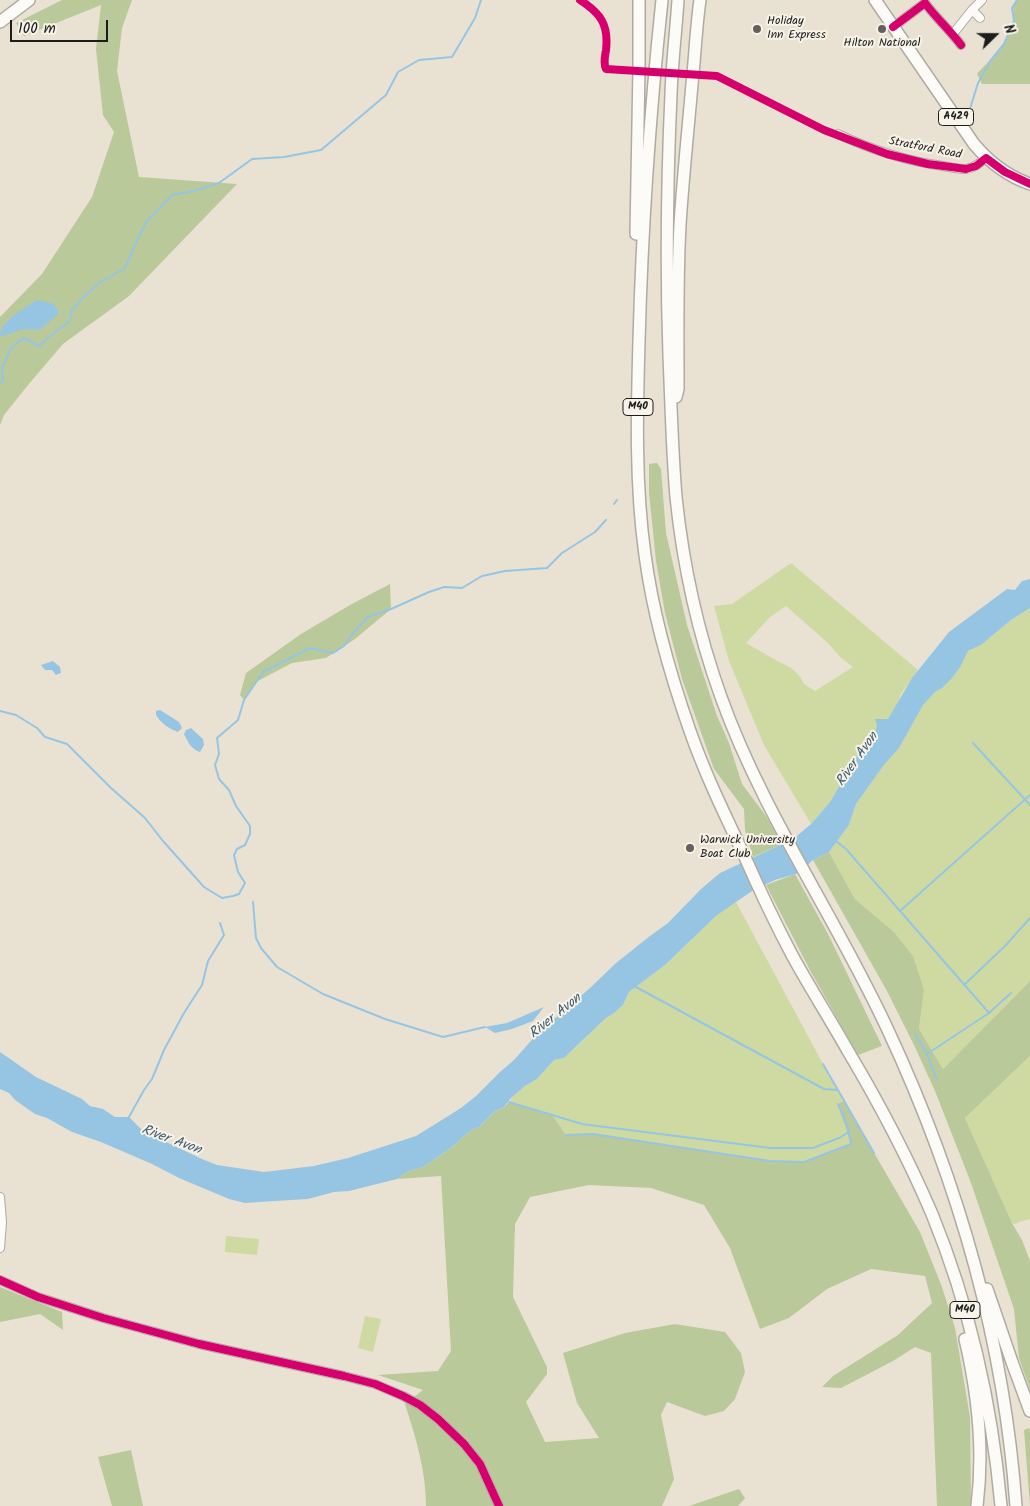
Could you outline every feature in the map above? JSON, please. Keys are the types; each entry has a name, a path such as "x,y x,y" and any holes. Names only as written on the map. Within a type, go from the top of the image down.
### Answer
{"highway":[{"path":"0,22 29,0"},
{"name":"M40","path":"639,0 636,238 640,283"},
{"name":"M40","path":"662,0 652,102 640,283 637,459 639,501 645,554 654,606 676,688 692,736 720,804 772,917 890,1126 931,1213 966,1314 982,1375 994,1443 1001,1506"},
{"name":"M40","path":"678,0 671,91 666,276 676,498 687,569 700,628 719,693 759,788 822,902 887,1028 914,1092 993,1303 1004,1341 1030,1411"},
{"name":"M40","path":"671,415 678,389 677,317 680,223 700,0"},
{"name":"Stratford Road","path":"875,0 974,144 986,158 1005,172 1030,184"},
{"name":"M40","path":"972,1250 996,1350 1008,1428 1016,1506"},
{"name":"M40","path":"951,1267 977,1406 980,1461 977,1506"}],"street":[{"path":"953,34 982,0"},
{"path":"893,27 924,1 961,45"},
{"path":"972,10 980,18"},
{"name":"Stratford Road","path":"838,134 887,154 928,164 966,169 976,166 986,158"},
{"path":"0,1197 2,1222 0,1248"},
{"path":"0,1280 38,1297 104,1318 199,1344 375,1384 403,1396 416,1402 433,1415 464,1444 480,1464 499,1506"}],"green space":[{"path":"62,0 132,0 122,28 117,71 139,177 237,184 129,296 63,344 4,415 0,425 0,317 42,274 92,197 114,132 103,115 96,49 101,5 24,36 16,23"},
{"path":"1016,0 1030,0 1030,84 982,84 977,74 1007,38 1013,23"},
{"path":"657,463 661,469 666,533 687,625 742,784 766,816 782,844 753,857 745,830 744,809 714,769 682,679 665,613 656,561 649,493 649,464"},
{"path":"791,563 918,670 901,694 896,707 888,719 877,725 874,735 858,754 830,802 811,824 764,745 729,661 714,606 732,604","holes":["786,606 828,643 839,656 853,667 815,691 804,684 798,674 791,669 746,643 770,617"]},
{"path":"390,584 391,609 355,639 326,658 292,663 256,682 244,700 240,695 246,673 301,634"},
{"path":"1030,608 1030,981 943,1069 919,1029 924,990 893,931 855,899 829,852 849,825 856,804 884,765 899,748 923,704 942,688 968,651 981,645 1011,620"},
{"path":"829,852 855,899 893,931 913,956 924,990 919,1029 943,1069 1030,981 1030,1056 965,1118 1030,1261 1030,1389 1019,1358 1014,1309 971,1183 935,1091 887,991 813,860"},
{"path":"795,874 828,934 882,1046 858,1055 811,972 766,885"},
{"path":"736,902 844,1101 838,1104 848,1128 851,1144 804,1162 770,1161 593,1134 566,1135 553,1116 510,1102 512,1097 537,1079 554,1060 564,1058 606,1018 623,1005 629,992 665,965 716,916"},
{"path":"1030,1056 1030,1219 1016,1224 1012,1223 965,1118"},
{"path":"844,1101 920,1232 942,1287 955,1328 970,1417 971,1506 937,1506 931,1353 915,1347 893,1361 841,1388 822,1387 833,1376 898,1335 932,1303 925,1276 871,1269 827,1289 789,1318 760,1329 730,1248 704,1205 651,1188 589,1185 530,1197 515,1224 513,1297 547,1367 547,1374 526,1402 545,1442 599,1438 577,1403 563,1353 625,1333 675,1324 725,1332 741,1353 745,1372 735,1399 724,1411 705,1416 667,1402 661,1415 674,1479 662,1506 426,1506 422,1467 405,1404 423,1390 378,1375 438,1371 451,1351 441,1176 397,1179 409,1171 423,1167 452,1147 471,1130 479,1127 495,1111 503,1108 509,1102 553,1116 566,1135 593,1134 770,1161 804,1162 851,1144 838,1104"},
{"path":"226,1236 259,1239 257,1255 225,1252"},
{"path":"0,1287 62,1312 63,1330 40,1314 0,1322"},
{"path":"365,1316 381,1319 373,1352 358,1348"},
{"path":"1029,1428 1030,1431 1030,1506 1024,1430"},
{"path":"131,1450 143,1506 112,1506 98,1457"},
{"path":"739,1489 745,1498 738,1506 689,1506"}],"water":[{"path":"37,300 54,304 59,313 40,330 23,329 0,337 1,331 9,320"},
{"name":"River Avon","path":"1030,579 1030,608 1011,620 981,645 968,651 952,678 923,705 899,748 884,765 856,804 849,825 829,852 813,860 799,873 775,880 752,891 716,916 665,965 629,992 623,1005 606,1018 564,1058 554,1060 537,1079 512,1097 503,1108 495,1111 479,1127 471,1130 452,1147 423,1167 409,1171 397,1179 349,1191 334,1192 308,1199 245,1203 229,1199 101,1142 72,1132 47,1118 35,1114 15,1100 9,1093 0,1089 0,1052 36,1077 82,1099 90,1106 103,1109 115,1117 129,1117 143,1131 202,1159 217,1165 264,1172 314,1166 348,1158 416,1136 461,1108 476,1096 514,1060 537,1034 616,963 668,923 701,889 720,873 782,844 798,835 811,824 830,802 858,754 874,735 877,725 875,719 888,719 912,678 949,632 1007,589 1015,590 1022,581"},
{"path":"53,661 60,667 61,673 56,675 52,670 45,670 41,665"},
{"path":"160,710 179,722 182,728 178,732 171,729 158,718 156,711"},
{"path":"191,728 203,739 204,745 200,752 192,747 184,734 186,730"},
{"path":"544,1007 533,1021 512,1029 495,1033 485,1027 507,1023"}],"waterway":[{"path":"0,383 3,381 2,368 11,348 24,338 39,346 70,321 71,311 84,297 99,283 125,268 147,221 172,195 194,191 219,183 252,159 284,157 321,150 386,95 398,72 419,60 452,57 475,18 481,0"},
{"path":"969,112 978,83 991,60 1004,44 1014,21 1012,8 1017,0"},
{"path":"614,504 617,500"},
{"path":"0,711 16,715 37,728 45,737 67,744 111,788 145,818 204,887 222,898 233,896 239,894 245,883 238,872 234,855 237,849 245,845 250,834 250,826 236,806 229,790 219,779 215,765 219,754 217,738 238,720 244,700 263,672 310,648 333,653 344,646 368,617 429,592 444,587 462,588 482,576 505,571 547,568 562,553 595,532 606,520"},
{"path":"973,743 1030,805"},
{"path":"900,911 1030,795"},
{"path":"836,841 846,849 989,1013"},
{"path":"253,902 256,938 261,948 277,967 323,994 385,1019 443,1037 485,1027"},
{"path":"964,985 1006,945 1030,918"},
{"path":"129,1117 152,1079 164,1050 184,1013 202,985 208,961 224,935 220,923"},
{"path":"636,987 824,1089 838,1090"},
{"path":"927,1054 989,1013 1011,993"},
{"path":"915,1034 927,1054 937,1080"},
{"path":"823,1064 874,1153"},
{"path":"509,1102 582,1124 770,1148 813,1148 849,1132"},
{"path":"566,1135 593,1134 770,1161 804,1162 851,1144 848,1128 838,1104"}],"cycle path":[{"path":"580,0 602,20 607,41 604,62 606,69 717,76 824,130 887,154 928,164 966,169 976,166 986,158 1005,172 1030,184"},
{"path":"893,27 925,3 961,45"},
{"path":"0,1280 38,1297 103,1318 199,1344 375,1384 403,1396 420,1405 438,1419 464,1444 480,1464 499,1506"}],"place":[{"name":"Holiday Inn Express","path":"757,29"},
{"name":"Hilton National","path":"882,29"},
{"name":"Warwick University Boat Club","path":"690,848"}]}
